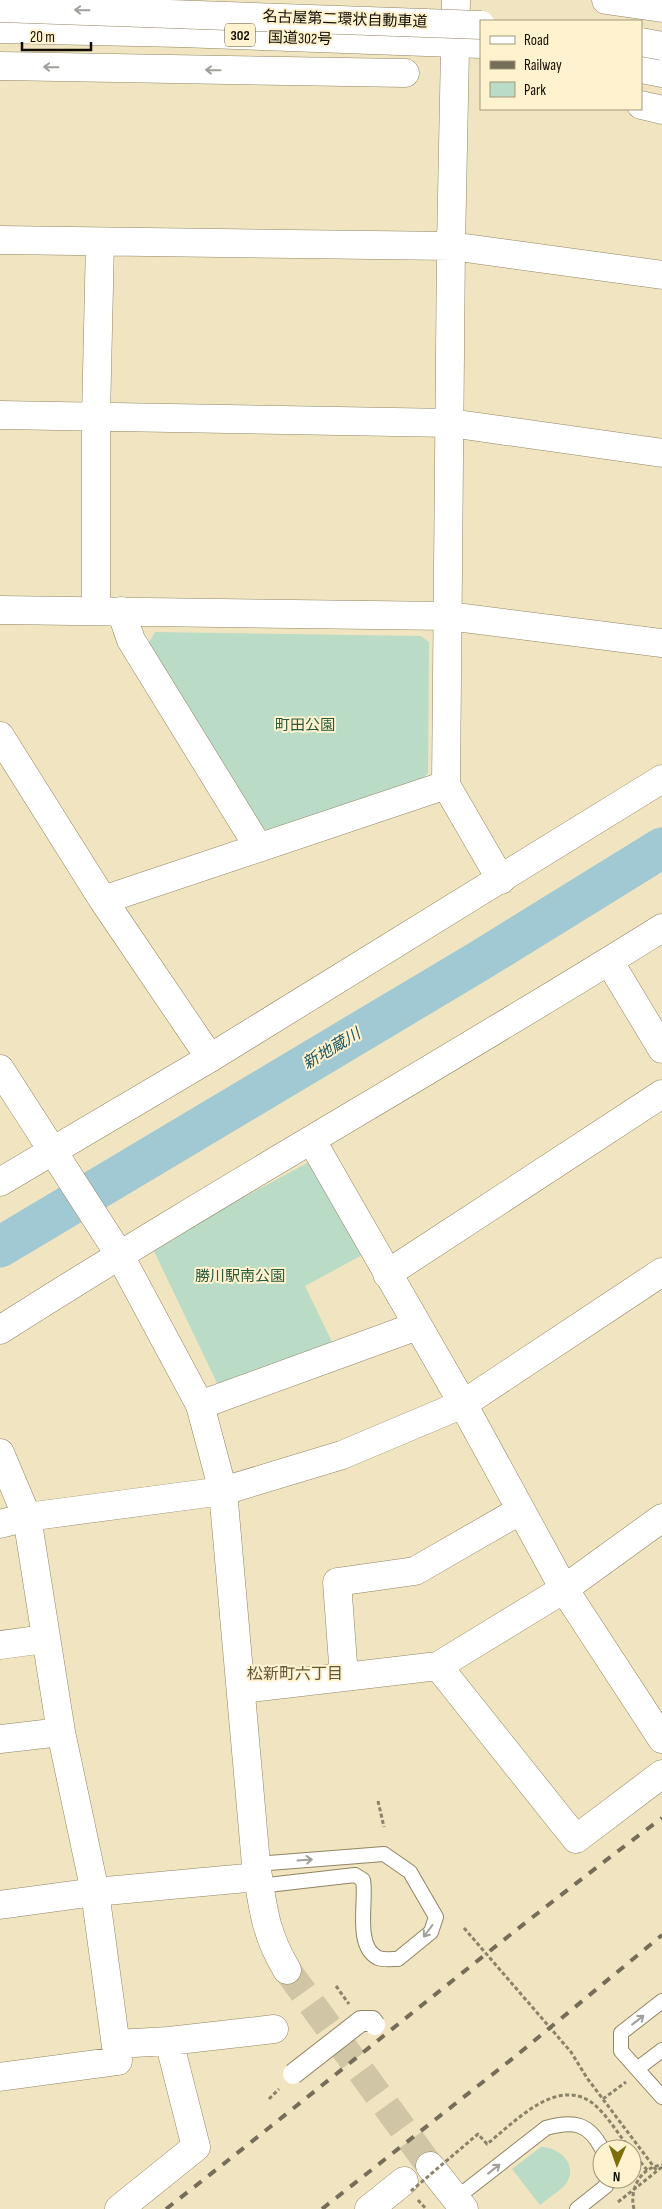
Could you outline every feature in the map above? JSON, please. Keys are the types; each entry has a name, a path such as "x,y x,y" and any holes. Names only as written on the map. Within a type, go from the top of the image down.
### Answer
{"main road":[{"path":"165,0 180,33"},
{"path":"456,0 472,43 451,246 446,785 501,880"},
{"path":"606,0 662,8"},
{"name":"名古屋第二環状自動車道","path":"0,8 480,25"},
{"path":"111,11 472,43"},
{"name":"国道302号","path":"0,30 180,33 472,43"},
{"path":"262,71 290,37"},
{"path":"0,66 406,73"},
{"path":"642,105 662,110"},
{"path":"0,240 451,246 662,275"},
{"path":"100,242 96,417 108,610 131,640 259,848"},
{"path":"0,415 450,423 662,453"},
{"path":"0,610 448,616 662,643"},
{"path":"0,736 103,900 210,1058"},
{"path":"0,1182 210,1058 662,779"},
{"path":"103,900 446,785"},
{"path":"0,1330 118,1253 312,1141 662,928"},
{"path":"609,961 662,1049"},
{"path":"0,1069 118,1253 200,1405 223,1490 262,1913 273,1946 287,1970"},
{"path":"387,1274 662,1094"},
{"path":"312,1141 463,1404 564,1589 662,1739"},
{"path":"0,1524 27,1517 223,1490 342,1455 463,1404 662,1272"},
{"path":"200,1405 417,1326"},
{"path":"0,1453 27,1517 45,1639 95,1892 118,2061 0,2077"},
{"path":"344,1677 338,1582 415,1571 520,1510"},
{"path":"242,1689 438,1666 564,1589 662,1518"},
{"path":"0,1645 45,1639"},
{"path":"438,1666 576,1839 662,1774"},
{"path":"0,1740 62,1732"},
{"path":"0,1905 95,1892 258,1876"},
{"path":"116,2044 169,2041 274,2029"},
{"path":"119,2209 196,2146 169,2041"},
{"path":"430,2166 459,2204"},
{"path":"369,2209 408,2186"}],"street":[{"path":"293,2074 360,2021 372,2021 375,2025"}],"lane":[{"path":"384,1854 410,1872 436,1918 431,1932 398,1959 380,1958 369,1951 363,1932 366,1894 363,1880 355,1875 258,1876 384,1854"},
{"path":"662,2000 621,2033 621,2051 662,2097"},
{"path":"637,2069 662,2050"},
{"path":"459,2204 546,2128 562,2123 580,2125 596,2135 598,2139"},
{"path":"577,2209 602,2189"}],"path":[{"path":"378,1801 384,1826"},
{"path":"464,1928 571,2052 603,2100 657,2171"},
{"path":"603,2100 626,2081"},
{"path":"408,2186 478,2134 487,2144 540,2102 566,2094 579,2097 596,2106 622,2139"},
{"path":"642,2164 648,2172"},
{"path":"622,2199 662,2166"},
{"path":"634,2209 631,2199 635,2182 648,2172 662,2166"}],"green space":[{"name":"町田公園","path":"155,632 421,636 429,642 428,773 422,780 272,832 263,828 147,646"},
{"name":"勝川駅南公園","path":"309,1162 364,1254 305,1286 332,1342 218,1385 152,1247"},
{"path":"541,2147 555,2150 561,2154 566,2159 570,2171 565,2185 540,2205 512,2169"}],"waterway":[{"name":"新地蔵川","path":"0,1247 479,961 662,848"}],"tunnel":[{"path":"287,1970 430,2166"}],"railway":[{"path":"166,2209 537,1914 662,1818"},
{"path":"322,2209 517,2055 662,1935"}],"district":[{"name":"松新町六丁目","path":"295,1673"}]}
